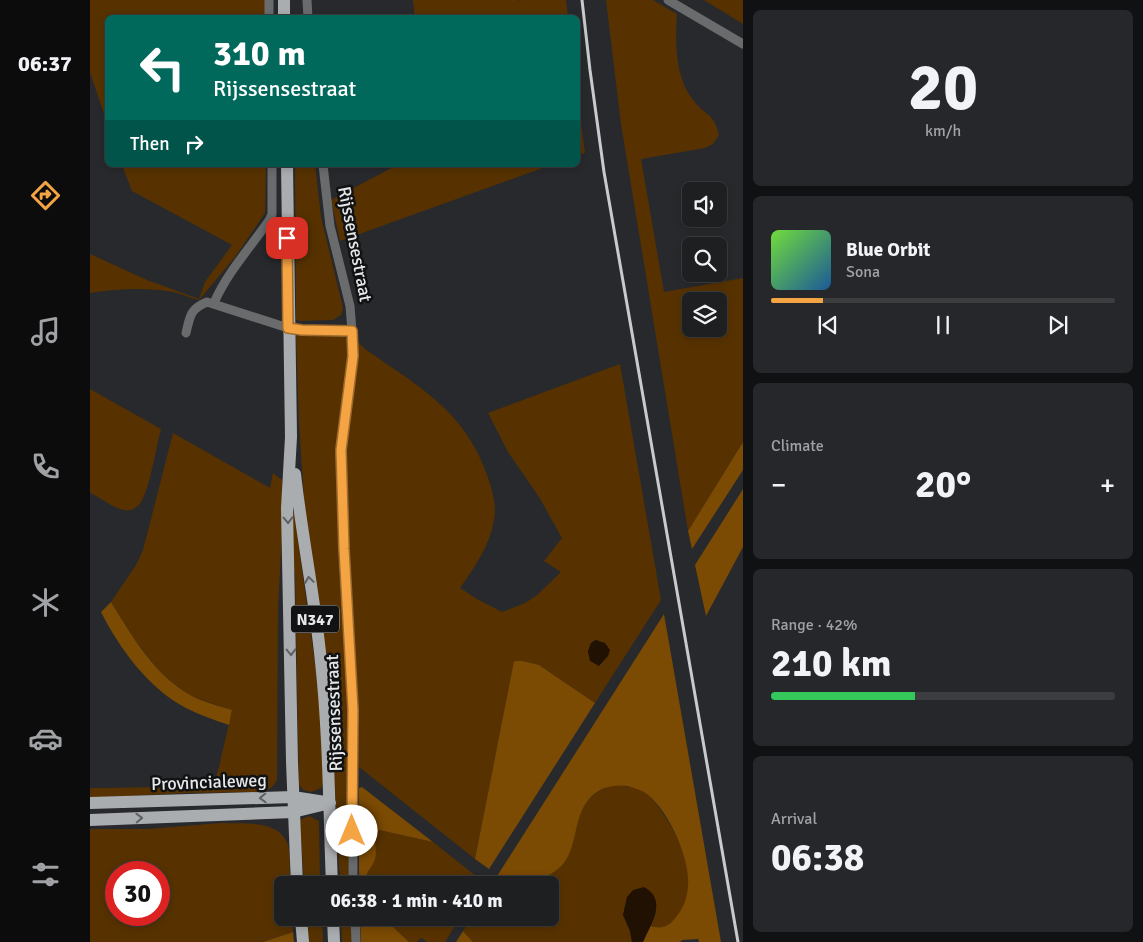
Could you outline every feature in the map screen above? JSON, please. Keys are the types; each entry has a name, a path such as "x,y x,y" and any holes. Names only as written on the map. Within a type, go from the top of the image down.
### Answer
{"main road":[{"path":"284,0 284,15"},
{"name":"Rijssensestraat","path":"286,167 291,437 300,518 321,660 328,740 332,876"},
{"name":"Rijssensestraat","path":"291,437 287,508 293,812 297,876"},
{"name":"Provincialeweg","path":"90,803 293,797 330,802"},
{"path":"293,812 330,802"},
{"name":"Provincialeweg","path":"90,820 293,812"},
{"path":"302,926 303,942"},
{"path":"333,926 334,942"}],"street":[{"path":"269,0 269,15"},
{"path":"307,0 308,15"},
{"path":"668,0 743,44"},
{"path":"214,303 222,285 270,219 272,207 272,167"},
{"name":"Rijssensestraat","path":"323,167 330,226 350,306 352,331 353,356 341,450 344,549 353,710 353,876"},
{"path":"186,333 190,317 195,308 207,302 288,328 352,331"},
{"path":"355,926 356,942"}],"shaded area":[{"path":"90,0 265,0 266,15 105,15 105,117 90,72"},
{"path":"413,0 566,0 568,15 415,15"},
{"path":"606,0 653,0 677,14 676,48 683,82 698,106 712,118 719,135 713,144 705,148 641,159 664,292 743,278 743,442 688,531 621,124"},
{"path":"704,0 743,0 743,24"},
{"path":"580,114 585,153 580,154"},
{"path":"123,167 266,167 265,213 235,257 199,300 173,292 152,289 90,293 90,254 147,280 199,299 205,282 232,245 132,191"},
{"path":"295,167 315,167 321,217 343,308 341,315 333,320 299,321 296,319"},
{"path":"393,167 545,167 340,241 331,200"},
{"path":"337,332 342,334 348,341 338,447 337,499 339,574 350,760 349,876 340,876 331,716 304,499 296,336 332,335"},
{"path":"358,342 438,402 453,417 478,453 492,491 495,514 485,547 460,588 502,612 525,603 536,596 561,572 544,561 562,538 539,497 508,452 488,413 620,364 661,600 595,703 539,665 514,662 475,859 359,767 359,730 346,468","holes":["596,640 609,648 609,653 591,661 588,651 593,641"]},
{"path":"90,389 161,429 144,496 140,504 132,510 120,509 90,493"},
{"path":"173,433 270,488 273,473 282,480 283,516 278,607 277,780 270,788 260,792 185,793 90,798 90,788 212,785 216,779 232,711 192,696 167,678 146,654 111,602 136,565 143,550"},
{"path":"743,442 743,470 692,549 688,531"},
{"path":"743,489 743,547 706,616 695,565"},
{"path":"294,512 321,707 323,783 321,788 311,792 304,790 299,785 295,574 293,571 292,514"},
{"path":"111,602 146,654 167,678 192,696 232,710 229,725 186,708 172,700 147,679 117,640 101,612"},
{"path":"664,614 721,942 699,942 698,939 682,940 680,942 643,942 650,926 661,927 668,925 682,909 688,889 688,878 680,845 663,811 646,793 638,789 627,786 604,788 588,800 578,821 569,855 554,872 547,876 497,876"},
{"path":"596,640 605,643 610,650 608,656 599,666 590,661 588,651 591,643"},
{"path":"514,661 539,665 595,703 489,869 475,859"},
{"path":"614,785 640,790 654,801 671,826 683,852 687,865 688,879 688,892 684,905 677,917 665,926 650,926 656,913 627,897 623,915 630,931 632,942 473,942 463,931 466,926 559,926 559,876 528,876 569,853 581,811 592,796"},
{"path":"362,787 433,842 379,830 375,840 376,852 373,864 367,876 359,876 359,788"},
{"path":"309,816 319,821 320,876 303,876 300,820"},
{"path":"240,823 260,825 277,831 284,837 288,845 290,876 274,876 274,926 293,926 293,932 263,942 90,942 90,829 148,829"},
{"path":"379,830 433,842 476,876 367,876 376,851 377,833"},
{"path":"644,887 651,892 655,899 656,913 643,942 632,942 630,931 623,915 627,897 633,890"},
{"path":"307,926 322,926 323,942 308,942"},
{"path":"341,926 351,926 352,942 342,942"},
{"path":"360,926 393,926 409,942 361,942"},
{"path":"455,926 445,942 427,942 421,938 417,942 409,942 393,927"},
{"path":"463,931 473,942 456,942"},
{"path":"293,932 294,942 263,942"}],"railway":[{"path":"582,0 604,172 738,942"}],"route":[{"path":"287,238 288,328 352,331 353,356 341,450 344,549 353,710 354,773 352,831"}]}
